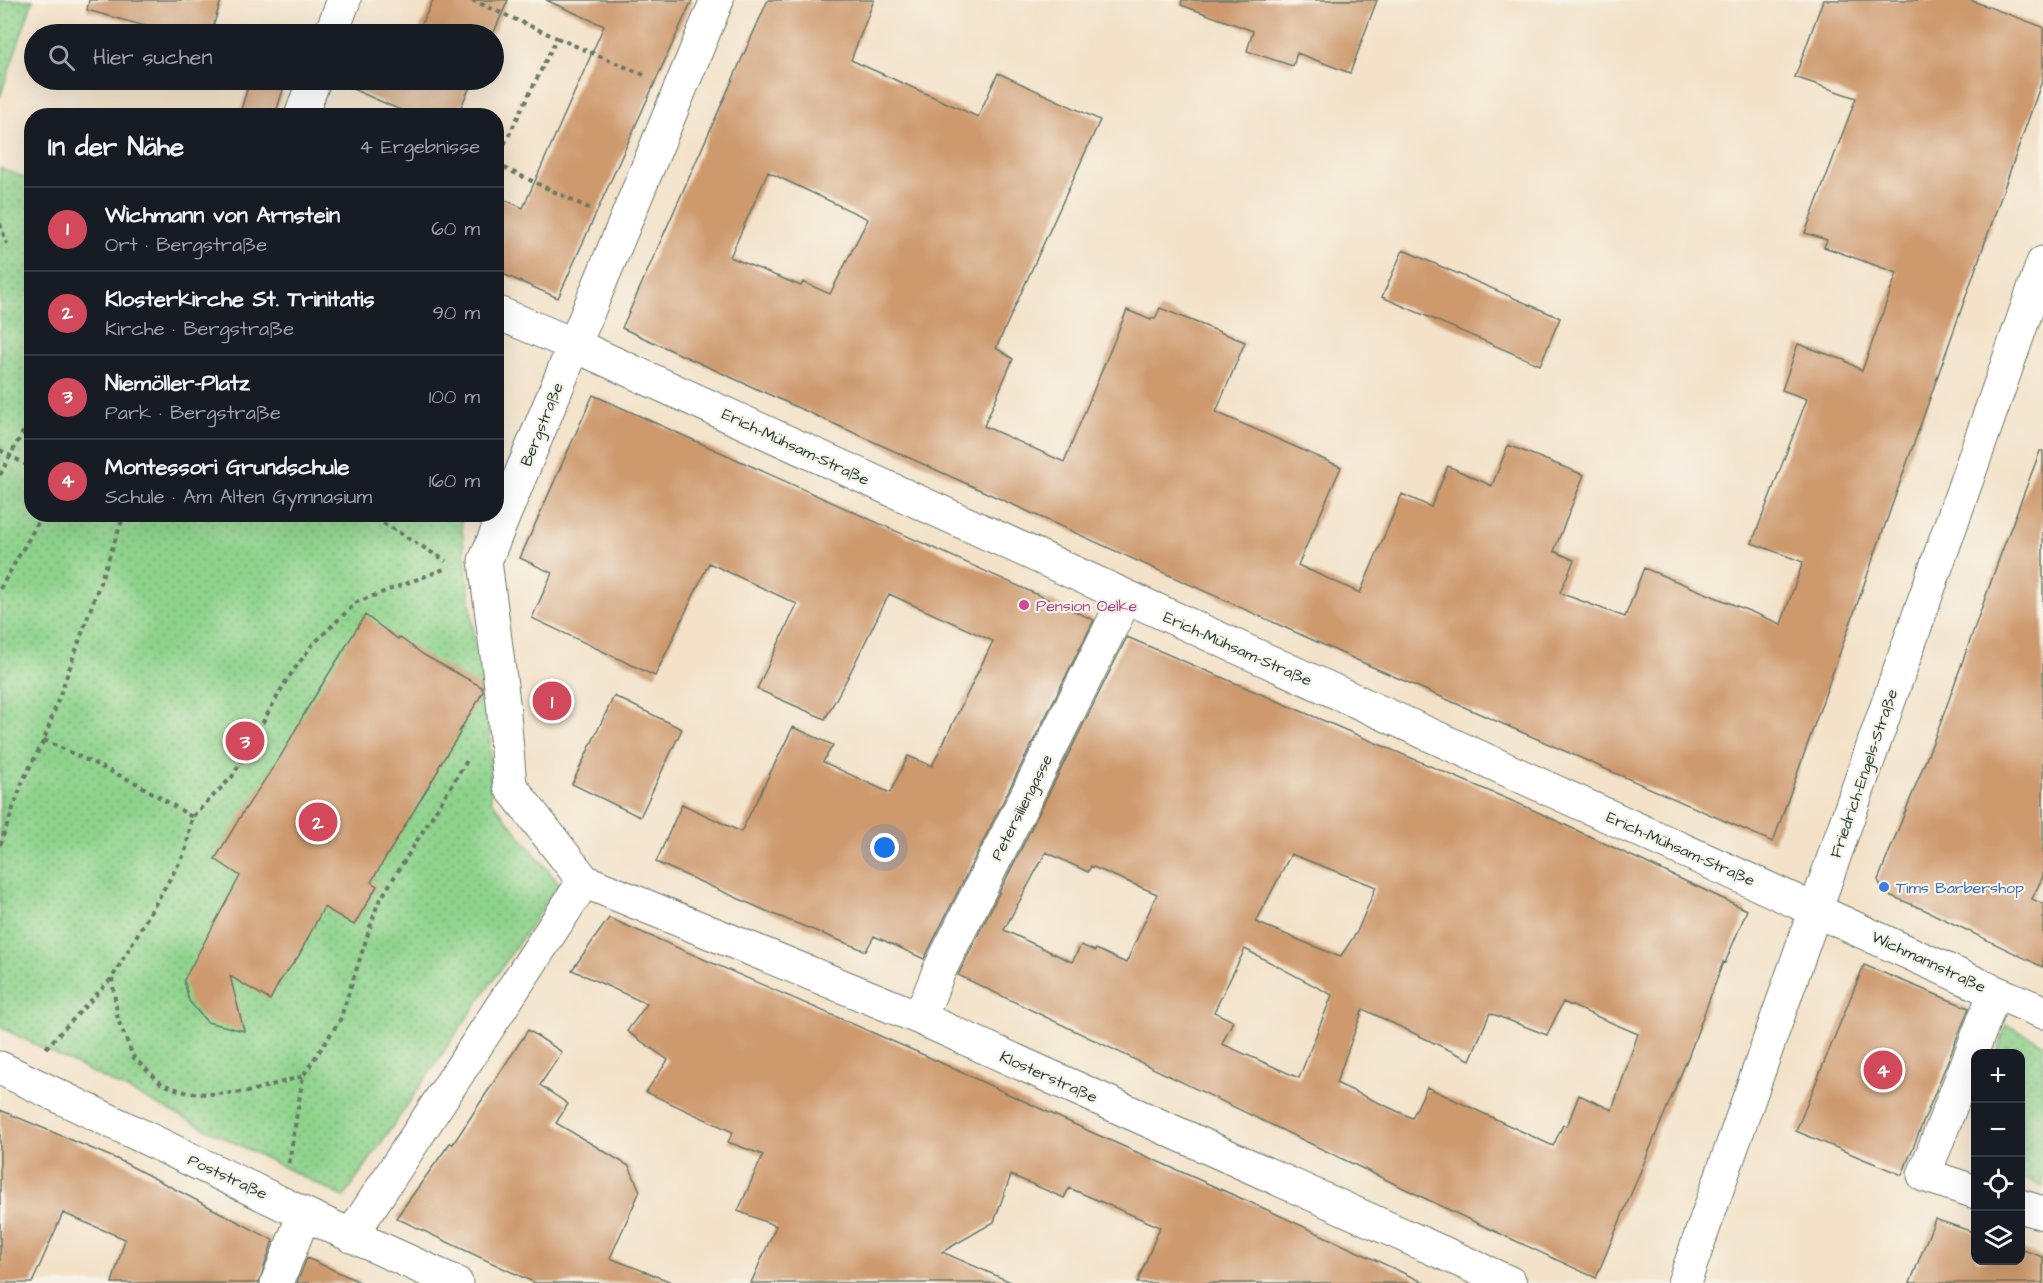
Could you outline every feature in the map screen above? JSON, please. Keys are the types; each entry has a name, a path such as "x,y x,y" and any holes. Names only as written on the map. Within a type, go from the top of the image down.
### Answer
{"street":[{"path":"335,24 344,0"},
{"name":"Bergstraße","path":"504,515 717,0"},
{"path":"304,108 310,90"},
{"name":"Friedrich-Engels-Straße","path":"1684,1283 2043,262"},
{"name":"Erich-Mühsam-Straße","path":"504,315 574,345 1816,909"},
{"name":"Bergstraße","path":"501,522 485,561 503,702 510,786 584,881"},
{"name":"Petersiliengasse","path":"920,1018 939,971 1126,597"},
{"path":"351,1236 584,881"},
{"name":"Klosterstraße","path":"584,881 920,1018 1510,1283"},
{"name":"Wichmannstraße","path":"1816,909 2043,1012"},
{"path":"1971,1190 1924,1175 1995,992"},
{"name":"Poststraße","path":"10,1073 351,1236 456,1283"},
{"path":"278,1283 293,1208"},
{"path":"2025,1208 2043,1213"}],"path":[{"path":"472,0 663,83 678,93"},
{"path":"504,147 557,38"},
{"path":"504,167 624,225"},
{"path":"0,224 7,244"},
{"path":"0,475 24,431"},
{"path":"0,450 24,464"},
{"path":"0,589 39,522"},
{"path":"0,845 23,780 44,740 122,522"},
{"path":"10,1073 112,978 184,853 192,818 232,777 286,681 312,645 357,602 454,566 381,522"},
{"path":"44,740 138,784 192,818"},
{"path":"293,1208 303,1076 340,1020 378,903 472,752"},
{"path":"112,978 118,1020 134,1058 162,1084 188,1093 214,1094 247,1092 303,1076"}],"green space":[{"path":"0,0 33,0 24,24 0,97"},
{"path":"0,168 24,177 24,522 461,522 475,646 489,682 491,800 559,884 344,1197 0,1027"},
{"path":"2006,1025 2043,1043 2043,1186 2025,1179 2025,1049 1998,1049"}],"building":[{"path":"89,0 221,0 214,24 138,24 87,10"},
{"path":"433,0 508,0 497,24 422,24"},
{"path":"546,0 692,0 558,298 504,274 504,200 523,208 604,26"},
{"path":"768,0 874,0 851,60 978,117 998,73 1100,120 996,348 1013,359 984,426 1064,462 1127,310 1151,320 1155,319 1160,308 1245,342 1216,412 1341,467 1298,565 1360,593 1402,494 1431,507 1448,466 1492,486 1508,445 1584,475 1554,551 1574,560 1560,593 1625,617 1644,568 1781,624 1803,562 1752,543 1807,399 1782,390 1798,344 1844,360 1862,371 1897,273 1824,247 1827,240 1805,233 1856,98 1795,77 1823,0 1970,0 2043,27 2043,78 1773,842 1368,665 622,328","holes":["768,172 868,219 830,294 803,282 801,286 730,257"]},
{"path":"1182,0 1377,0 1350,73 1297,53 1293,66 1247,51 1253,31 1181,5"},
{"path":"247,90 283,90 277,108 241,108"},
{"path":"355,90 469,90 461,108 396,108"},
{"path":"1403,250 1560,318 1540,365 1382,297"},
{"path":"593,395 1094,620 924,959 874,936 866,951 773,914 656,862 682,804 741,832 793,727 833,745 823,762 890,793 908,756 932,766 993,641 889,594 825,719 757,689 797,604 709,563 655,676 532,618 552,573 520,558"},
{"path":"2040,451 2043,451 2043,876 2032,899 2043,904 2043,967 1925,910 1884,893 1878,880 1941,722"},
{"path":"365,615 424,655 482,687 483,692 371,882 377,886 354,925 324,907 298,957 280,981 270,1000 230,976 244,1031 207,1022 189,1001 184,980 240,876 215,859 282,754"},
{"path":"1127,637 1531,809 1747,910 1725,963 1723,962 1689,1055 1596,1278 958,975","holes":["1046,852 1088,872 1091,866 1157,894 1126,963 1096,949 1095,951 1081,945 1072,962 1004,930","1291,854 1376,887 1357,932 1340,957 1256,922","1245,949 1332,995 1299,1078 1222,1044 1233,1021 1214,1012","1563,1002 1638,1034 1612,1110 1579,1095 1567,1126 1563,1125 1553,1146 1427,1087 1412,1118 1336,1083 1363,1009 1470,1060 1490,1013 1547,1035"]},
{"path":"614,696 682,729 640,817 572,784"},
{"path":"609,918 924,1055 1425,1283 1137,1283 1160,1227 1069,1188 1064,1198 1011,1175 994,1222 942,1252 1013,1283 751,1283 776,1226 738,1211 763,1155 728,1142 733,1132 646,1092 668,1060 627,1031 647,1004 572,970"},
{"path":"1864,965 1969,1008 1902,1175 1796,1131"},
{"path":"528,1030 562,1052 540,1085 568,1104 556,1123 629,1166 640,1191 610,1258 669,1281 668,1283 535,1283 396,1218 450,1143 453,1144"},
{"path":"0,1110 119,1160 273,1240 259,1283 112,1283 125,1239 63,1213 32,1283 0,1283"},
{"path":"1935,1219 1971,1231 1971,1265 2025,1265 2025,1251 2043,1257 2043,1283 1910,1283"},
{"path":"307,1258 362,1283 297,1283"}],"place":[{"name":"Pension Oelke","path":"1024,605"},
{"name":"Wichmann von Arnstein","path":"552,701"},
{"name":"Niemöller-Platz","path":"245,741"},
{"name":"Klosterkirche St. Trinitatis","path":"318,822"},
{"name":"Tims Barbershop","path":"1884,887"},
{"name":"Montessori Grundschule","path":"1883,1070"}]}
